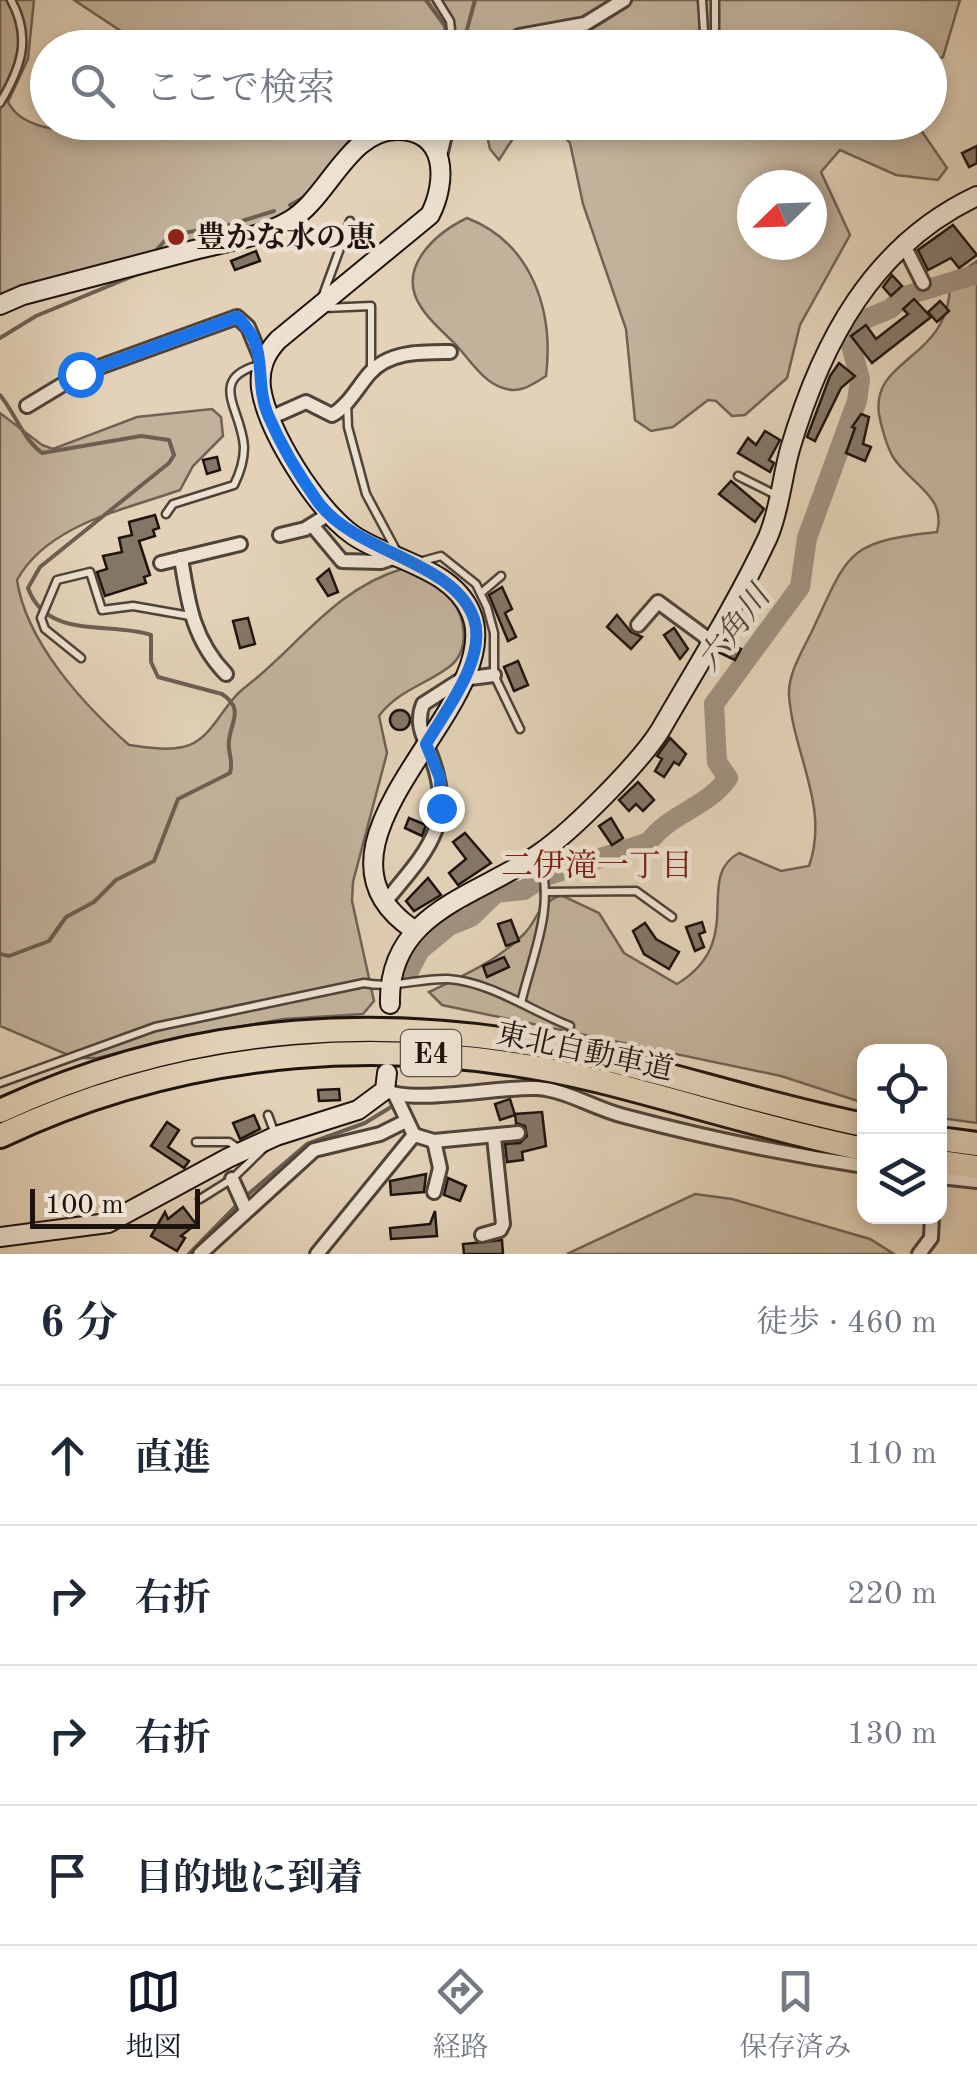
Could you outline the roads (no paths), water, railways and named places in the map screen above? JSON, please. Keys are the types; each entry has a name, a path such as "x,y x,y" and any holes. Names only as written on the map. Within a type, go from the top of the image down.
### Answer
{"highway":[{"name":"東北自動車道","path":"0,1111 100,1070 178,1049 304,1030 405,1028 582,1054 857,1123"},
{"name":"東北自動車道","path":"0,1136 107,1093 184,1072 306,1053 405,1051 564,1074 857,1147"},
{"path":"947,1140 977,1144"},
{"path":"947,1163 977,1167"}],"street":[{"path":"552,30 584,24 624,0"},
{"path":"0,305 24,294 285,224 324,191 357,147 367,140"},
{"path":"427,140 440,156"},
{"path":"263,363 278,340 430,215 440,194 444,140"},
{"path":"390,996 391,974 414,930 538,855 596,802 658,735 768,536 806,395 844,317 877,268 903,244 944,212 977,196"},
{"path":"903,244 923,283"},
{"path":"27,406 97,367 237,317 248,327 263,363 261,386 270,418 329,514 352,534 437,575 469,606 476,641 462,679 374,841 372,875 385,902 414,930"},
{"path":"270,418 306,402 332,415 371,372 412,352 450,352"},
{"path":"280,535 312,525 329,514"},
{"path":"312,525 342,560 404,561"},
{"path":"161,563 240,544"},
{"path":"182,558 190,616 206,654 226,674"},
{"path":"638,625 658,602 711,641"},
{"path":"462,679 494,675"},
{"path":"385,902 426,852 438,826 440,778 426,744"},
{"path":"389,1086 414,1135 434,1141 518,1132"},
{"path":"0,1237 108,1223 242,1151 358,1110 389,1086 549,1089 619,1115 736,1140 769,1152 857,1165"},
{"path":"200,1254 243,1203 314,1150 380,1134 406,1121"},
{"path":"317,1254 414,1135"},
{"path":"482,1235 500,1230 503,1224 494,1137"},
{"path":"434,1141 440,1168 434,1192"},
{"path":"947,1178 977,1181"},
{"path":"232,1179 243,1203"},
{"path":"919,1254 931,1238 932,1224"}],"lane":[{"path":"0,103 16,76 24,50 21,19 11,0"},
{"path":"437,0 451,30"},
{"path":"702,0 703,30"},
{"path":"715,30 716,0"},
{"path":"350,221 319,306 370,306 371,372"},
{"path":"166,514 173,504 234,486 244,448 229,396 232,380 243,368 263,363"},
{"path":"347,402 348,428 366,494 404,561 441,556 457,566 481,594 494,633 494,675 520,729"},
{"path":"738,476 779,496"},
{"path":"81,658 45,629 41,618 57,580 90,572 102,610 133,606 190,616"},
{"path":"481,594 501,576"},
{"path":"521,1003 546,892 538,855"},
{"path":"546,892 636,891 672,918"},
{"path":"0,1083 155,1027 364,983 390,996 448,980 521,1003 570,1026"},
{"path":"200,1199 232,1179 276,1136 268,1115"},
{"path":"196,1142 229,1142 242,1151"}],"waterway":[{"path":"426,0 445,30"},
{"path":"467,30 475,0"},
{"path":"325,172 351,140"},
{"path":"290,205 303,198"},
{"path":"152,255 170,235 226,226 274,211"},
{"path":"0,338 36,316 150,269"},
{"name":"六角川","path":"406,977 420,950 449,926 471,917 496,893 524,890 543,877 649,842 667,824 710,797 728,778 717,762 714,704 800,587 807,538 857,401 860,379 848,334 853,324 890,309 905,296 977,274"},
{"path":"0,395 42,453 141,436 169,440 174,455 169,463 40,567 28,588 37,605 65,622 151,635 151,662 158,677 222,694 230,700 235,713 229,740 230,773 178,799 154,861 116,880 94,902 66,917 49,941 9,956 0,954"},
{"path":"245,1197 307,1144 365,1123 391,1107"},
{"path":"189,1254 238,1204"}],"place":[{"name":"豊かな水の恵","path":"176,237"}],"district":[{"name":"二伊滝一丁目","path":"597,865"}]}
